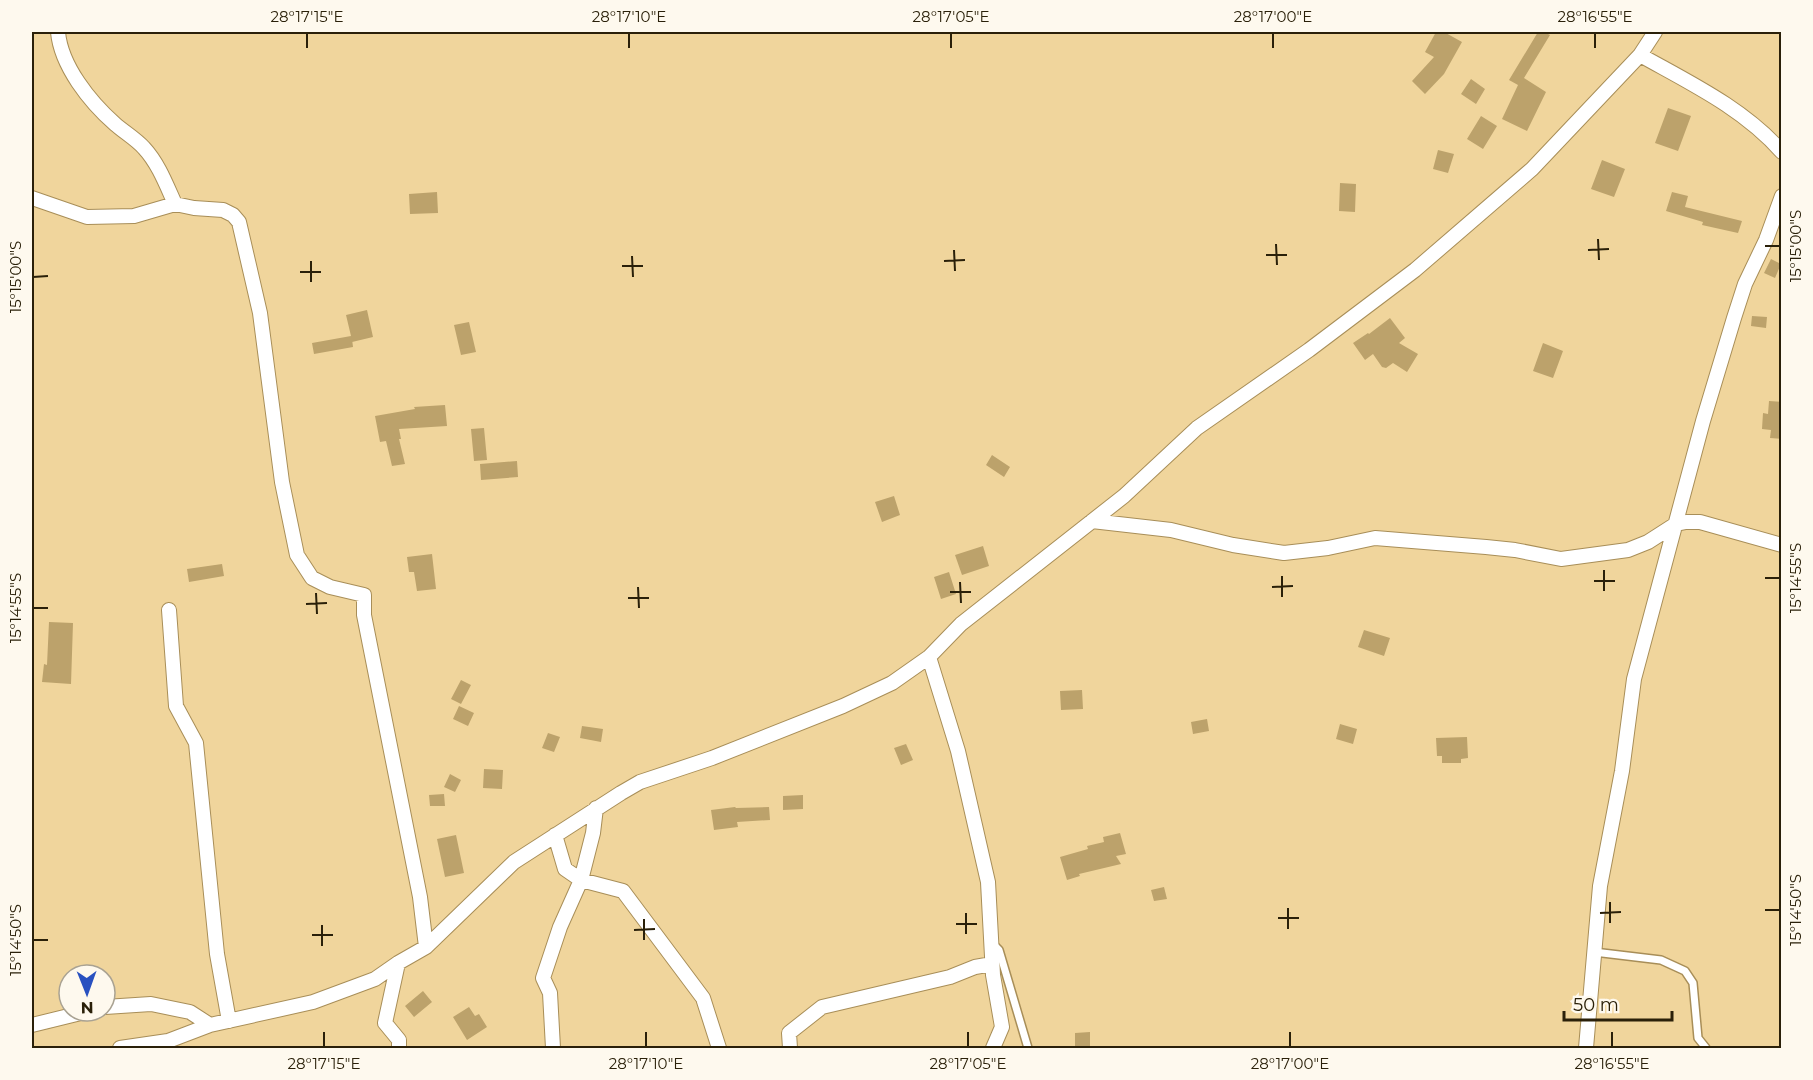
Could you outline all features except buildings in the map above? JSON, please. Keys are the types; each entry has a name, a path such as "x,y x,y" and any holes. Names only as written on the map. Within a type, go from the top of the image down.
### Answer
{"street":[{"path":"58,32 68,64 74,73 93,100 114,122 142,145 151,157 175,204"},
{"path":"120,1048 168,1041 210,1025 313,1002 375,979 426,947 514,862 640,782 712,758 843,706 892,683 929,657 962,624 1124,496 1197,428 1309,350 1424,262 1532,169 1640,55 1655,32"},
{"path":"1640,55 1728,104 1762,131 1782,152"},
{"path":"1586,1048 1600,886 1622,771 1634,679 1703,421 1734,318 1745,284 1766,240 1782,196"},
{"path":"32,198 87,217 134,216 175,204 223,210 233,215 239,222 260,313 282,482 297,555 312,578 330,587 364,595 364,615 420,897 426,947"},
{"path":"1092,521 1171,530 1233,545 1284,553 1328,548 1374,538 1495,548 1561,559 1628,550 1648,542 1676,524 1700,522 1782,545"},
{"path":"169,610 176,706 196,743 217,954 229,1021"},
{"path":"929,657 958,751 988,882 992,964 1002,1027 993,1048"},
{"path":"553,1048 550,993 543,978 560,927 581,880 593,833 596,808"},
{"path":"555,835 565,870 581,880 623,891 703,998 719,1048"},
{"path":"398,963 385,1023 399,1040 399,1048"},
{"path":"790,1048 789,1033 822,1007 950,977 975,967 992,964"},
{"path":"117,1006 151,1004 190,1012 210,1025"},
{"path":"32,1025 57,1019"}],"lane":[{"path":"991,941 999,950 1028,1048"},
{"path":"1594,952 1661,960 1685,971 1693,983 1698,1038 1706,1048"}]}
